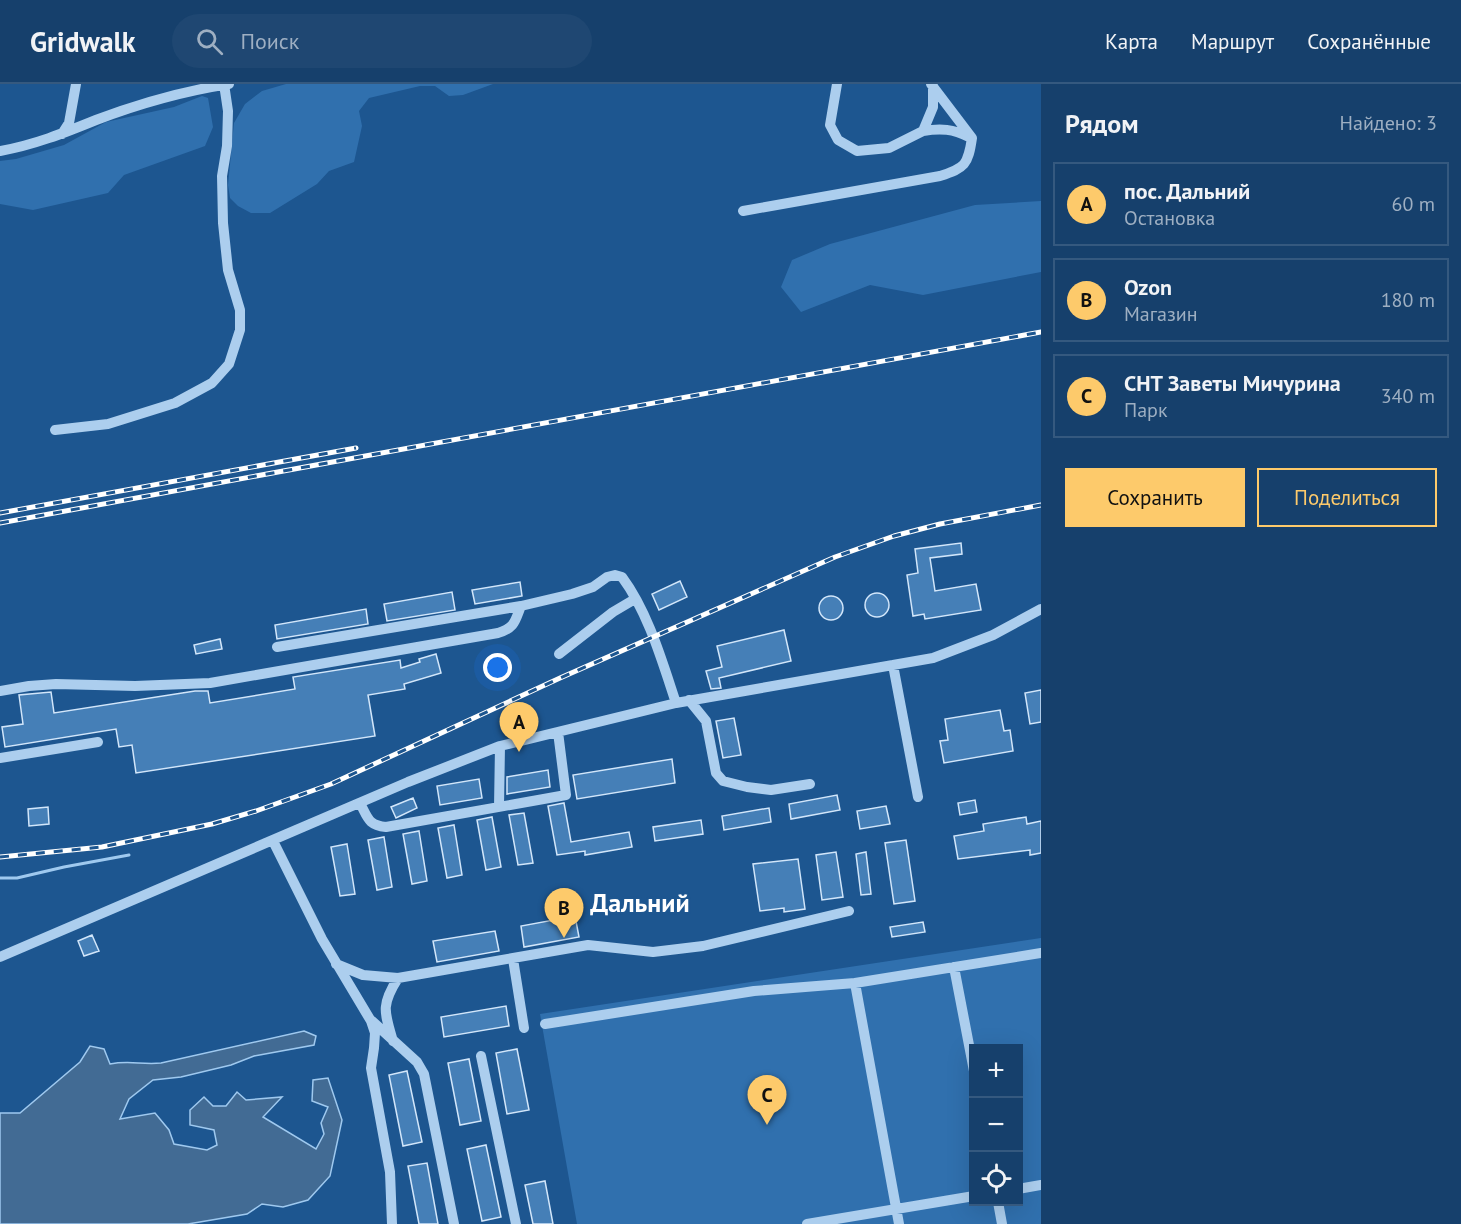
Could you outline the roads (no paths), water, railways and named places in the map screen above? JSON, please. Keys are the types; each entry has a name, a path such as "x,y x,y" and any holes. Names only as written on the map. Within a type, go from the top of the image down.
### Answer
{"street":[{"path":"62,135 69,123 76,84"},
{"path":"55,429 108,424 175,403 212,383 229,364 240,330 240,310 228,270 223,223 222,176 227,146 228,111 224,84"},
{"path":"0,151 23,147 62,135 135,106 229,84"},
{"path":"837,84 830,125 837,140 857,150 889,148 923,130 941,128 958,131 972,138"},
{"path":"923,130 933,107 932,85"},
{"path":"743,211 940,176 959,169 970,156 972,138 932,85"},
{"path":"277,648 521,606 593,587 615,574 622,577 653,637 676,703"},
{"path":"559,654 613,612 635,599"},
{"path":"0,691 56,684 135,686 210,683 498,633 513,626 521,606"},
{"path":"0,957 360,803 500,746 689,700 948,654 993,635 1041,609"},
{"path":"893,665 918,796"},
{"path":"689,700 706,721 716,773 723,781 771,790 810,784"},
{"path":"360,803 369,821 375,826 386,827 566,795 558,732"},
{"path":"0,758 98,742"},
{"path":"499,807 500,746"},
{"path":"273,841 336,964 371,1021 417,1062 424,1074 454,1224"},
{"path":"336,964 363,975 398,978 588,945 653,952 703,946 849,910"},
{"path":"545,1024 754,991 855,984 1041,953"},
{"path":"513,959 524,1028"},
{"path":"954,967 969,1045"},
{"path":"393,1042 387,1019 386,997 398,978"},
{"path":"855,984 899,1224"},
{"path":"371,1021 375,1041 371,1068 390,1172 392,1224"},
{"path":"482,1056 516,1224"},
{"path":"1023,1188 1041,1185"},
{"path":"807,1224 969,1198"},
{"path":"999,1206 1002,1224"}],"waterway":[{"path":"0,878 17,878 129,855"}],"railway":[{"path":"0,523 1041,332"},
{"path":"0,513 356,448"},
{"path":"0,857 102,847 212,824 256,811 331,784 560,678 835,557 894,536 940,524 1041,505"}],"place":[{"name":"пос. Дальний","path":"519,752"},
{"name":"Ozon","path":"564,938"},
{"name":"СНТ Заветы Мичурина","path":"767,1125"}],"district":[{"name":"Дальний","path":"640,903"}]}
